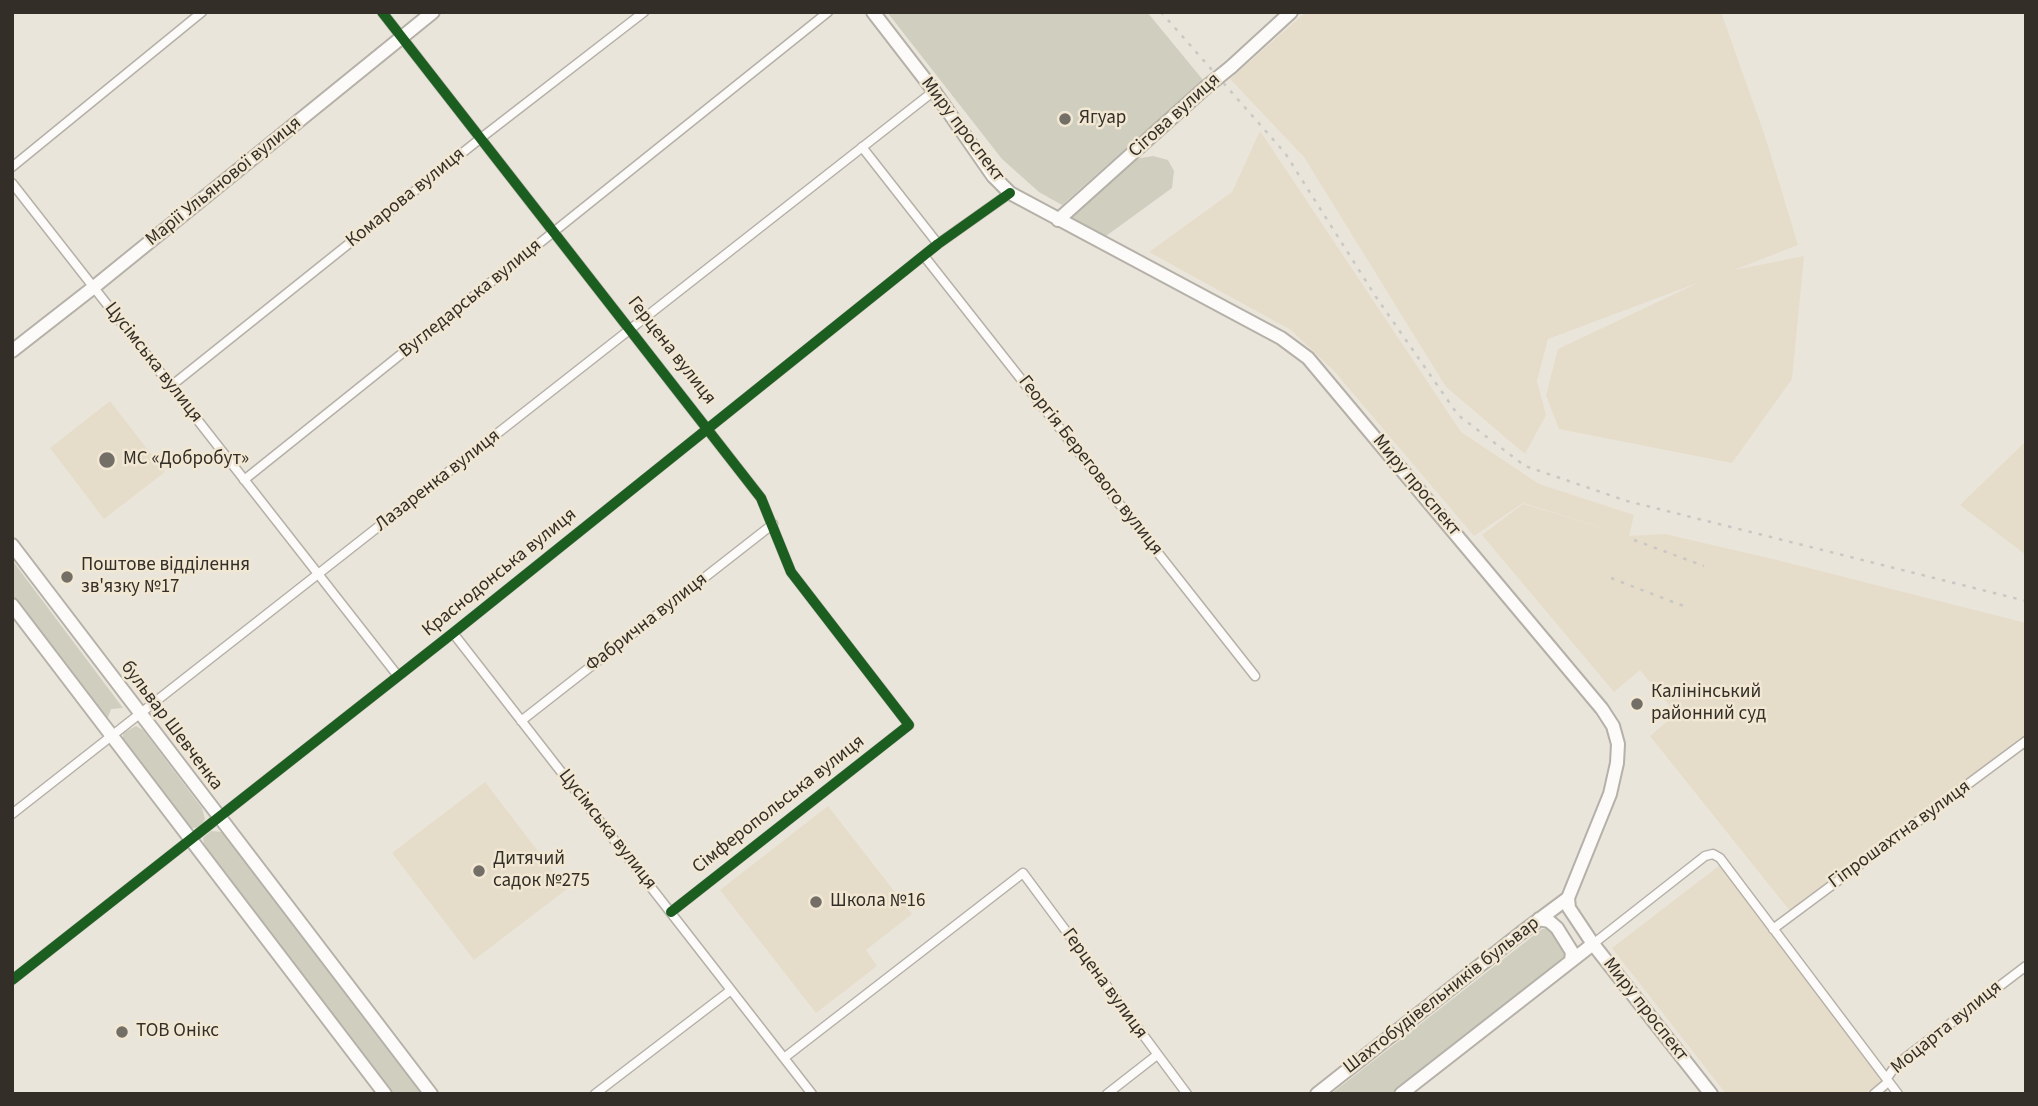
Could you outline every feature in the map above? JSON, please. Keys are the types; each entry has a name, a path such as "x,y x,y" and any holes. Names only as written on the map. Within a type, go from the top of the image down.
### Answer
{"main road":[{"name":"Марії Ульянової вулиця","path":"12,351 94,288 433,12"},
{"name":"Миру проспект","path":"873,12 993,176 1010,193 1282,338 1308,358 1602,709 1613,726 1619,744 1617,763 1610,794 1568,898 1572,914 1711,1094"},
{"name":"Сігова вулиця","path":"1058,220 1291,12"},
{"name":"бульвар Шевченка","path":"12,545 431,1094"},
{"path":"12,605 385,1094"},
{"name":"Шахтобудівельників бульвар","path":"1317,1094 1568,898"},
{"path":"1539,919 1549,921 1557,928 1569,944 1571,961"},
{"path":"1401,1094 1593,944"}],"street":[{"path":"12,167 202,12"},
{"name":"Герцена вулиця","path":"382,12 761,498 791,572 909,725"},
{"name":"Комарова вулиця","path":"171,386 481,138 644,12"},
{"name":"Вугледарська вулиця","path":"244,480 828,12"},
{"name":"Лазаренка вулиця","path":"12,814 934,92"},
{"path":"862,147 938,244"},
{"name":"Цусімська вулиця","path":"12,183 398,676"},
{"name":"Краснодонська вулиця","path":"12,980 453,633 938,244 1010,193"},
{"name":"Георгія Берегового вулиця","path":"924,256 1255,676"},
{"name":"Фабрична вулиця","path":"522,721 773,524"},
{"name":"Цусімська вулиця","path":"453,633 812,1094"},
{"name":"Сімферопольська вулиця","path":"671,912 909,725"},
{"name":"Гіпрошахтна вулиця","path":"1773,929 2026,741"},
{"path":"1593,944 1705,856 1713,854 1720,858 1898,1094"},
{"name":"Герцена вулиця","path":"784,1058 1023,873 1187,1094"},
{"name":"Моцарта вулиця","path":"1874,1094 1887,1083 1886,1078 1896,1065 2026,966"},
{"path":"595,1094 731,990"},
{"path":"1107,1094 1157,1055"}],"shaded area":[{"name":"Ягуар","path":"887,12 1147,12 1203,80 1062,205 1039,192 1002,159"},
{"path":"1306,12 1721,12 1766,139 1798,245 1734,270 1804,256 1792,379 1732,463 1559,429 1546,395 1558,349 1700,282 1548,339 1537,381 1546,415 1525,454 1446,387 1304,157 1230,79"},
{"path":"1260,131 1461,432 1539,484 1634,515 1629,536 1665,534 2026,623 2026,736 1790,911 1650,736 1676,714 1640,670 1614,692 1482,535 1523,504 1620,533 1523,503 1474,536 1335,372 1291,330 1149,252 1232,192"},
{"path":"1153,156 1168,160 1174,171 1172,188 1106,236 1093,235 1070,221 1069,210 1124,161"},
{"name":"МС «Добробут»","path":"110,401 165,472 104,519 50,448"},
{"path":"2026,441 2026,555 1960,505"},
{"path":"12,560 123,708 111,709 107,720 12,596"},
{"path":"136,726 143,730 202,808 205,819 200,827 188,829 123,742 123,733"},
{"name":"Дитячий садок №275","path":"485,782 567,889 474,960 392,853"},
{"name":"Школа №16","path":"828,806 912,914 866,950 877,966 816,1013 720,890"},
{"path":"211,831 222,832 423,1094 390,1094 205,851 203,838"},
{"path":"1720,865 1882,1081 1865,1094 1726,1094 1612,948"},
{"path":"1547,928 1565,949 1563,958 1390,1094 1331,1094 1542,929"}],"railway":[{"path":"1161,12 1285,153 1376,297 1458,415 1525,466 1627,501 2026,601"},
{"path":"1634,540 1704,566"},
{"path":"1611,578 1686,607"}],"cycle path":[{"path":"382,12 761,498 791,572 909,725 671,912"},
{"path":"12,980 453,633 938,244 1010,193"}],"place":[{"name":"Ягуар","path":"1065,119"},
{"name":"МС «Добробут»","path":"107,460"},
{"name":"Поштове відділення зв'язку №17","path":"67,577"},
{"name":"Калінінський районний суд","path":"1637,704"},
{"name":"Дитячий садок №275","path":"479,871"},
{"name":"Школа №16","path":"816,902"},
{"name":"ТОВ Онікс","path":"122,1032"}]}
